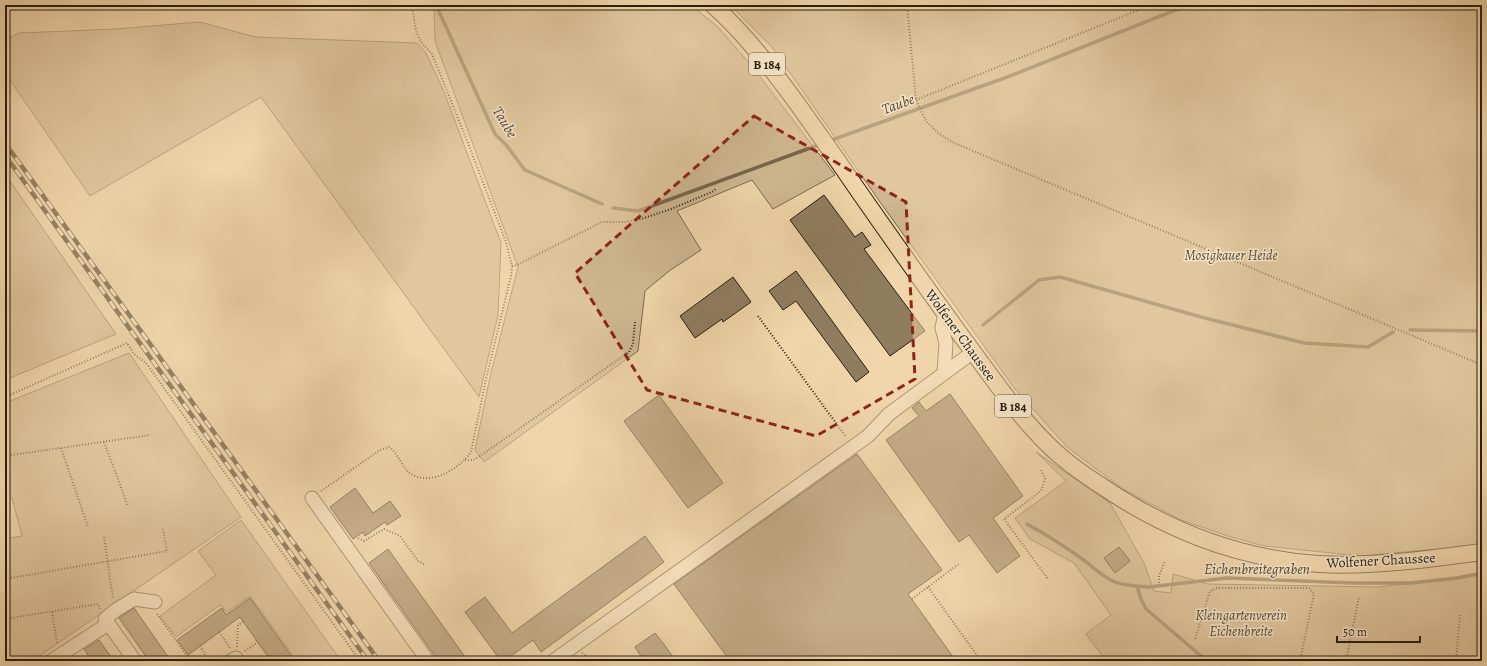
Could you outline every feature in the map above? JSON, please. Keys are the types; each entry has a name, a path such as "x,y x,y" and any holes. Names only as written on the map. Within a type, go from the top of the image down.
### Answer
{"main road":[{"name":"Wolfener Chaussee","path":"713,5 752,45 815,128 945,313 1018,411 1059,455 1090,479 1122,501 1188,534 1249,553 1272,558 1317,564 1366,564 1390,563 1482,552"}],"street":[{"path":"944,373 946,343 942,328 945,313"},
{"path":"552,661 868,436 889,414 973,352"},
{"path":"312,498 428,661"},
{"path":"48,657 106,621 116,610 134,599 155,602"},
{"path":"106,621 135,661"}],"path":[{"path":"312,498 380,450 389,447 395,451 410,473 430,479 440,477 465,460 471,452 486,379 511,276 512,266 506,242 432,54 421,42 416,31 412,5"},
{"path":"907,5 917,105 926,121 938,134 952,142 1482,364"},
{"path":"916,100 1151,5"},
{"path":"512,266 518,265 602,222 625,222 644,218 672,209 714,191 716,188"},
{"path":"758,316 853,446"},
{"path":"465,460 473,460 480,456 630,352 633,344 635,322"},
{"path":"5,397 127,343 134,354 146,363 360,661"},
{"path":"5,456 150,435"},
{"path":"104,442 128,506"},
{"path":"60,448 88,527"},
{"path":"1041,470 1045,480 1042,489 1004,519 1048,579"},
{"path":"5,579 167,551 163,529"},
{"path":"358,538 364,541 367,540 384,529 396,533 400,536 418,561 424,564"},
{"path":"104,537 116,610"},
{"path":"1160,583 1159,576 1165,561"},
{"path":"912,599 960,563"},
{"path":"928,587 981,661"},
{"path":"1195,639 1210,591 1217,588 1309,588 1314,594 1300,661"},
{"path":"1346,661 1359,597"},
{"path":"155,602 154,610 187,656 187,661"},
{"path":"5,619 98,604 106,621"},
{"path":"52,612 57,646"},
{"path":"1456,661 1460,614"},
{"path":"233,659 238,625 243,622"},
{"path":"220,632 226,640 233,659"},
{"path":"233,659 255,644 257,640"},
{"path":"200,646 209,661"},
{"path":"33,661 48,657"}],"highlighted area":[{"path":"754,116 906,202 915,379 816,436 647,390 575,273"}],"green space":[{"path":"434,5 691,5 718,27 755,70 835,175 773,209 752,180 677,211 701,250 669,271 645,291 638,351 484,462 475,450 490,377 518,267 435,41"},
{"name":"Mosigkauer Heide","path":"730,5 1482,5 1482,545 1360,556 1264,546 1231,537 1181,520 1123,489 1067,447 1015,389 880,202 772,47"},
{"path":"200,22 255,37 417,43 426,53 444,92 501,243 498,315 479,397 261,97 90,196 5,73 5,40 19,33 116,29"},
{"path":"5,174 116,334 5,380"},
{"path":"129,353 241,517 32,661 5,661 5,539 22,536 12,498 5,500 5,403"},
{"name":"Kleingartenverein Eichenbreite","path":"1036,452 1110,503 1144,563 1154,591 1171,593 1173,574 1208,584 1378,587 1482,573 1482,661 1106,661 1086,634 1111,615 1074,563 1030,539 1015,518 1066,481"},
{"path":"241,520 341,661 297,661 250,596 227,612 220,605 176,637 160,616 216,575 198,551"}],"building":[{"path":"824,195 855,237 862,232 871,245 864,249 925,331 890,356 790,220"},
{"path":"796,271 869,372 856,382 796,301 783,310 769,291"},
{"path":"733,277 751,302 723,322 722,319 695,338 680,316"},
{"path":"950,394 1023,496 993,518 1020,556 997,573 969,535 959,542 886,440 919,416 912,408 919,402 926,411"},
{"path":"659,395 723,483 688,508 624,421"},
{"path":"857,454 942,570 908,594 956,661 730,661 674,584"},
{"path":"355,488 373,513 390,501 401,516 387,525 385,522 365,536 363,532 353,539 330,507"},
{"path":"645,536 664,562 541,652 533,640 504,661 501,661 465,612 485,597 512,633"},
{"path":"1119,547 1130,561 1115,573 1104,558"},
{"path":"388,549 468,661 439,661 425,642 369,563"},
{"path":"250,598 295,661 271,661 240,617 188,655 177,640 222,608 226,615"},
{"path":"134,608 171,661 149,661 119,618"},
{"path":"655,633 676,661 644,661 635,647"},
{"path":"99,640 114,661 92,661 84,649"}],"waterway":[{"name":"Taube","path":"436,5 495,134 507,146 525,170 602,204"},
{"name":"Taube","path":"829,141 1010,76 1188,5"},
{"name":"Taube","path":"613,208 638,211 821,144"},
{"path":"983,325 1039,280 1060,277 1201,317 1304,343 1368,347 1393,332"},
{"path":"1410,330 1482,331"},
{"name":"Eichenbreitegraben","path":"1027,524 1071,551 1107,578 1115,582 1132,586 1149,587 1227,578 1353,583 1410,583 1458,578 1482,573"},
{"path":"1137,586 1146,609 1205,661"}],"railway":[{"path":"5,143 379,661"},
{"path":"5,155 368,661"}]}
